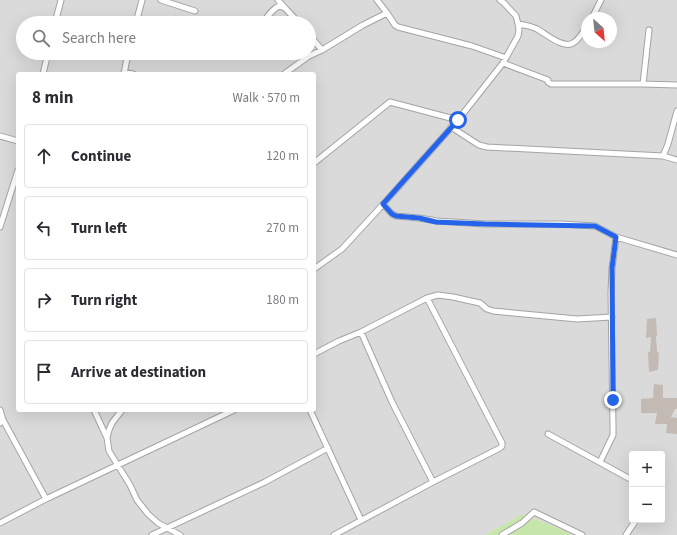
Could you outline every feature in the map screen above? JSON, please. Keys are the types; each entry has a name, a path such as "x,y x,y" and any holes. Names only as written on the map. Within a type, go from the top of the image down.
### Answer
{"street":[{"path":"57,16 61,0"},
{"path":"138,16 142,0"},
{"path":"161,0 195,11"},
{"path":"278,0 292,16"},
{"path":"377,0 394,25 398,27 472,46 548,80 551,84 677,85"},
{"path":"316,268 342,249 383,204 458,120 505,60 518,36 519,30 516,16 500,0"},
{"path":"595,12 601,0"},
{"path":"267,16 270,12 279,6 285,8"},
{"path":"316,53 363,25 387,13"},
{"path":"518,24 536,28 554,40 565,45 571,45 581,34"},
{"path":"643,84 649,30"},
{"path":"316,43 322,50"},
{"path":"43,72 46,60"},
{"path":"124,72 127,60"},
{"path":"287,72 303,60"},
{"path":"316,161 390,102 458,120"},
{"path":"663,156 668,144 677,111"},
{"path":"451,128 479,145 663,156 677,160"},
{"path":"0,136 16,140"},
{"path":"0,227 16,176"},
{"path":"383,204 392,214 396,216 419,218 436,222 595,226 616,237 677,255"},
{"path":"600,462 613,435 611,293 612,268 616,237"},
{"path":"316,353 427,298 438,296 453,296 480,303 487,309 493,311 577,318 612,317"},
{"path":"334,535 502,446 502,443 427,298"},
{"path":"361,332 392,402 433,482"},
{"path":"0,410 2,422 46,499"},
{"path":"95,412 107,438 109,451 137,500 148,514 158,523 180,535"},
{"path":"107,438 112,423 120,412"},
{"path":"0,523 46,499 230,412"},
{"path":"311,412 361,520"},
{"path":"548,434 629,478"},
{"path":"152,535 265,482 328,448"},
{"path":"502,535 534,512 582,535"},
{"path":"626,535 634,523"}],"shaded area":[{"path":"0,0 677,0 677,535 571,535 522,514 485,535 0,535"}],"green space":[{"path":"522,514 565,531 571,535 485,535"}],"building":[{"path":"656,318 657,352 659,353 658,370 649,372 648,352 650,352 651,337 646,338 647,319"},
{"path":"654,384 663,385 663,398 677,398 677,409 675,409 671,417 677,418 677,434 666,433 667,424 655,424 657,413 641,413 641,399 653,398"}],"route":[{"path":"458,120 383,204 392,214 396,216 419,218 436,222 595,226 616,237 612,268 611,293 613,400"}]}
